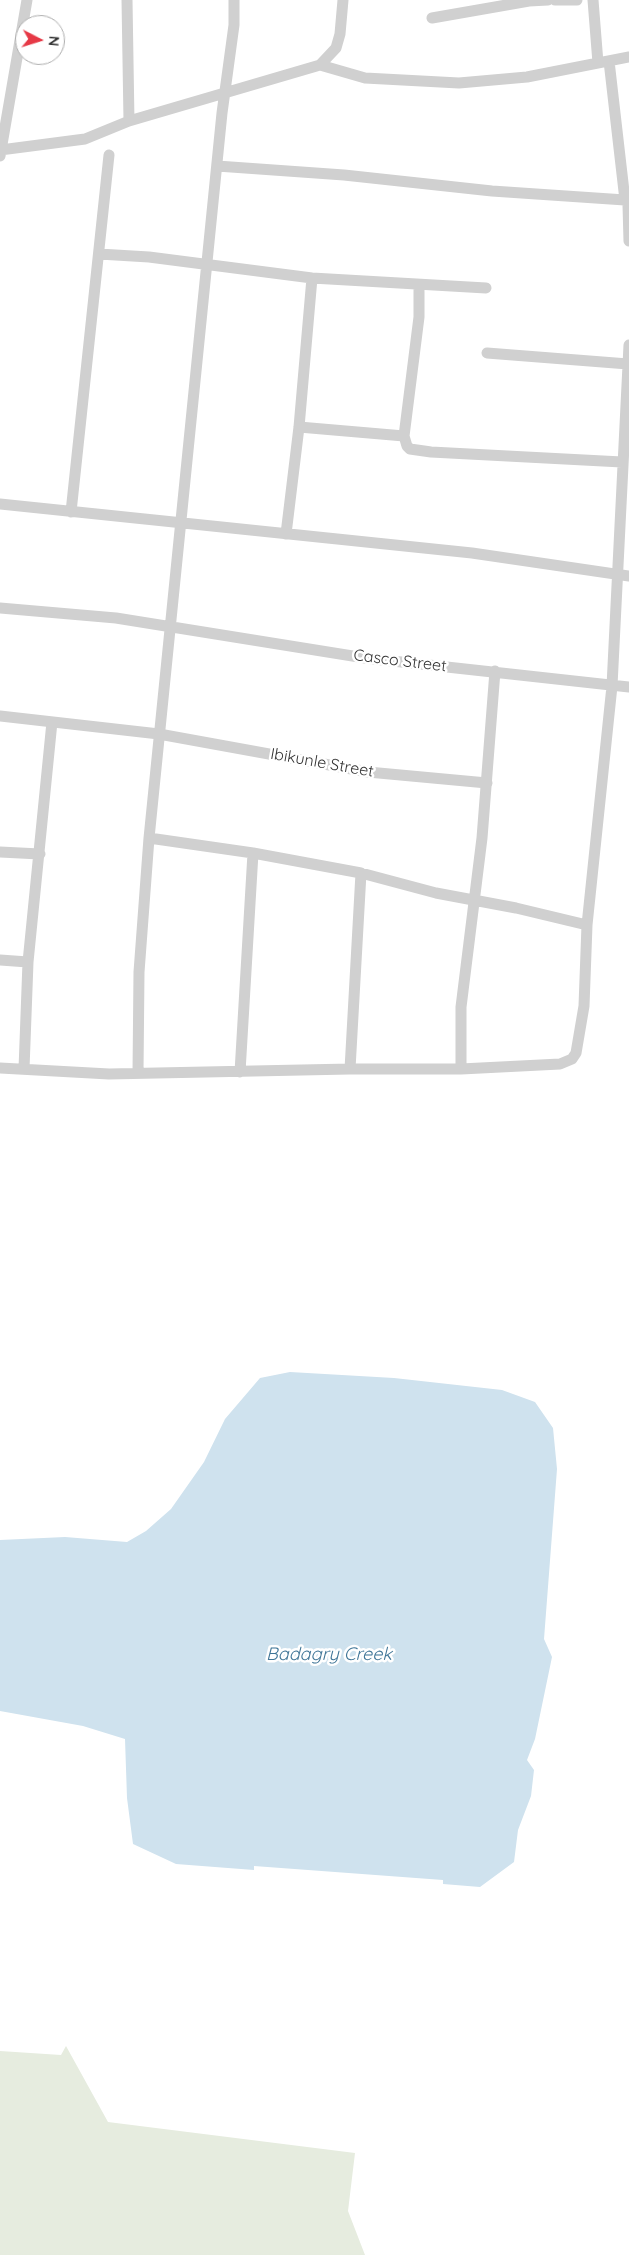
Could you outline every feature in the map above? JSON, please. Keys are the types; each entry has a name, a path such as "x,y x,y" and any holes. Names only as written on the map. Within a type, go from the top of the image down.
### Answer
{"street":[{"path":"0,156 4,102 27,0"},
{"path":"127,0 129,121"},
{"path":"138,1072 139,972 149,838 172,626 180,522 224,94 234,25 234,0"},
{"path":"0,150 84,139 129,121 320,65 336,48 340,34 343,0"},
{"path":"432,18 529,0 548,0"},
{"path":"556,0 577,0"},
{"path":"593,0 627,203 629,241"},
{"path":"320,65 365,78 458,83 528,77 629,57"},
{"path":"71,512 109,155"},
{"path":"218,166 627,203"},
{"path":"99,254 208,264 312,278 486,288"},
{"path":"286,534 299,427 312,278"},
{"path":"419,285 419,318 404,436 410,449 431,452 622,462"},
{"path":"0,1068 109,1074 138,1072 240,1072 350,1068 461,1068 560,1064 572,1058 576,1053 584,1006 587,925 612,686 629,345"},
{"path":"487,353 628,364"},
{"path":"299,427 404,436"},
{"path":"0,504 472,553 616,576 629,576"},
{"name":"Casco Street","path":"0,608 87,615 172,626 365,658 629,687"},
{"path":"461,1068 461,1007 475,900 487,783 495,671"},
{"name":"Ibikunle Street","path":"0,716 159,734 368,772 487,783"},
{"path":"24,1069 28,962 52,722"},
{"path":"149,838 253,853 361,873 436,893 516,908 587,925"},
{"path":"0,852 40,854"},
{"path":"240,1072 253,853"},
{"path":"350,1068 361,873"},
{"path":"0,960 28,962"}],"shaded area":[{"path":"66,2046 108,2122 355,2153 348,2211 365,2255 0,2255 0,2051 61,2055"}],"water":[{"name":"Badagry Creek","path":"290,1372 394,1378 502,1390 535,1402 553,1428 557,1469 544,1639 552,1657 535,1739 527,1760 534,1770 531,1796 518,1830 514,1862 480,1887 443,1884 443,1880 254,1866 254,1870 176,1864 133,1844 127,1798 125,1739 83,1726 0,1711 0,1540 65,1537 127,1542 146,1531 171,1509 204,1462 225,1419 260,1378"}]}
